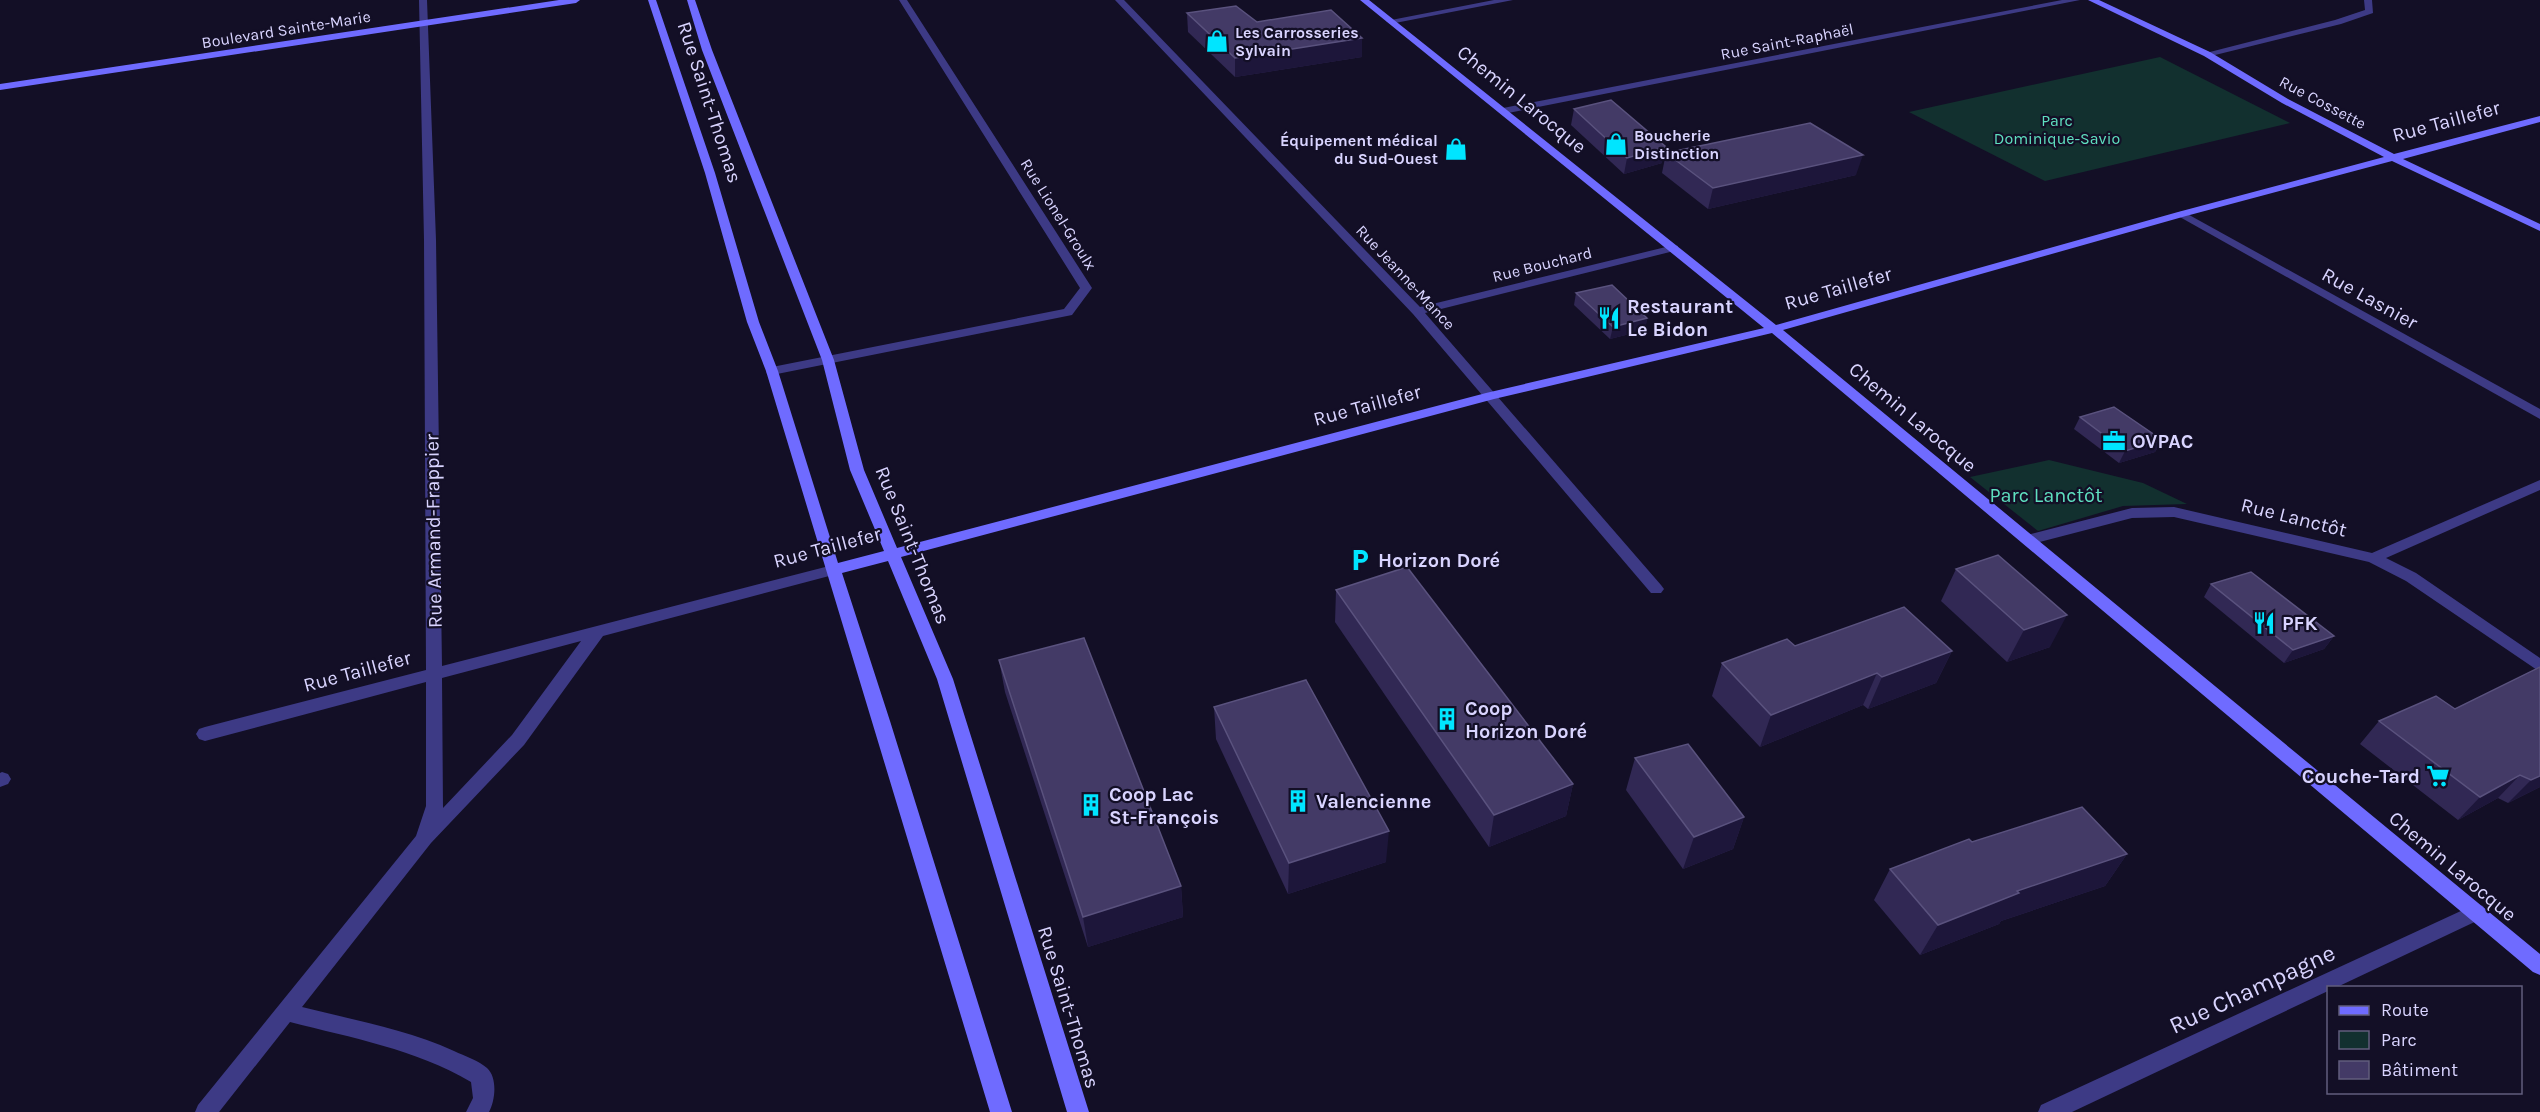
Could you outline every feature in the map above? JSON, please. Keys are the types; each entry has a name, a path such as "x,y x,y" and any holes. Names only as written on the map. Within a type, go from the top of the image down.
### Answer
{"street":[{"name":"Rue Armand-Frappier","path":"206,1112 424,839 435,806 430,240 423,0"},
{"name":"Boulevard Sainte-Marie","path":"0,87 576,0"},
{"name":"Rue Saint-Thomas","path":"652,0 707,162 753,322 772,370 1001,1112"},
{"name":"Rue Saint-Thomas","path":"691,0 707,50 828,360 857,470 945,679 1078,1112"},
{"name":"Rue Lionel-Groulx","path":"772,370 1068,312 1086,288 903,0"},
{"name":"Rue Jeanne-Mance","path":"1119,0 1417,311 1656,589"},
{"name":"Chemin Larocque","path":"1364,0 1774,329 2540,966"},
{"path":"1390,21 1509,0"},
{"name":"Rue Saint-Raphaël","path":"1503,111 2076,0"},
{"name":"Rue Cossette","path":"2092,0 2206,54 2284,102 2393,158 2540,228"},
{"path":"2206,54 2360,15 2370,11 2368,0"},
{"name":"Rue Taillefer","path":"205,734 1491,396 1774,329 2182,214 2540,118"},
{"name":"Rue Lasnier","path":"2182,214 2540,416"},
{"name":"Rue Bouchard","path":"1417,311 1674,249"},
{"path":"2373,558 2540,485"},
{"name":"Rue Lanctôt","path":"2028,540 2132,513 2174,512 2373,558 2411,577 2540,666"},
{"path":"424,839 518,740 597,632"},
{"name":"Rue Champagne","path":"2049,1112 2476,912"},
{"path":"286,1012 435,1051 467,1066 481,1076 484,1100 477,1112"}],"green space":[{"name":"Parc Dominique-Savio","path":"2160,57 2290,123 2045,181 1909,112"},
{"name":"Parc Lanctôt","path":"2049,460 2143,483 2187,504 2123,506 2038,531 1970,477"}],"building":[{"path":"1236,6 1257,22 1331,10 1362,38 1235,58 1187,13"},
{"path":"1611,100 1666,147 1627,158 1574,109"},
{"path":"1810,123 1863,155 1713,188 1666,153"},
{"path":"1612,285 1647,318 1613,327 1576,293"},
{"path":"2114,407 2162,440 2125,451 2080,417"},
{"path":"1998,555 2067,615 2024,630 1956,569"},
{"name":"Coop Horizon Doré","path":"1407,567 1573,784 1494,815 1336,590"},
{"path":"2251,572 2334,636 2293,650 2211,584"},
{"path":"1904,607 1952,651 1882,677 1877,673 1771,715 1722,663 1787,639 1795,646"},
{"name":"Coop Lac St-François","path":"1084,638 1181,886 1083,917 999,660"},
{"path":"2540,667 2540,776 2531,780 2520,775 2480,797 2379,721 2436,696 2455,709"},
{"name":"Valencienne","path":"1306,680 1389,831 1289,863 1214,707"},
{"path":"1688,744 1744,817 1694,837 1635,758"},
{"path":"2082,807 2127,854 2017,891 2019,893 1938,925 1890,869 1969,839 1972,842"}],"place":[{"name":"Les Carrosseries Sylvain","path":"1217,41"},
{"name":"Boucherie Distinction","path":"1616,144"},
{"name":"Équipement médical du Sud-Ouest","path":"1456,149"},
{"name":"Restaurant Le Bidon","path":"1609,318"},
{"name":"OVPAC","path":"2114,441"},
{"name":"Horizon Doré","path":"1360,560"},
{"name":"PFK","path":"2264,623"},
{"name":"Coop Horizon Doré","path":"1447,719"},
{"name":"Couche-Tard","path":"2438,776"},
{"name":"Valencienne","path":"1298,801"},
{"name":"Coop Lac St-François","path":"1091,805"}]}
